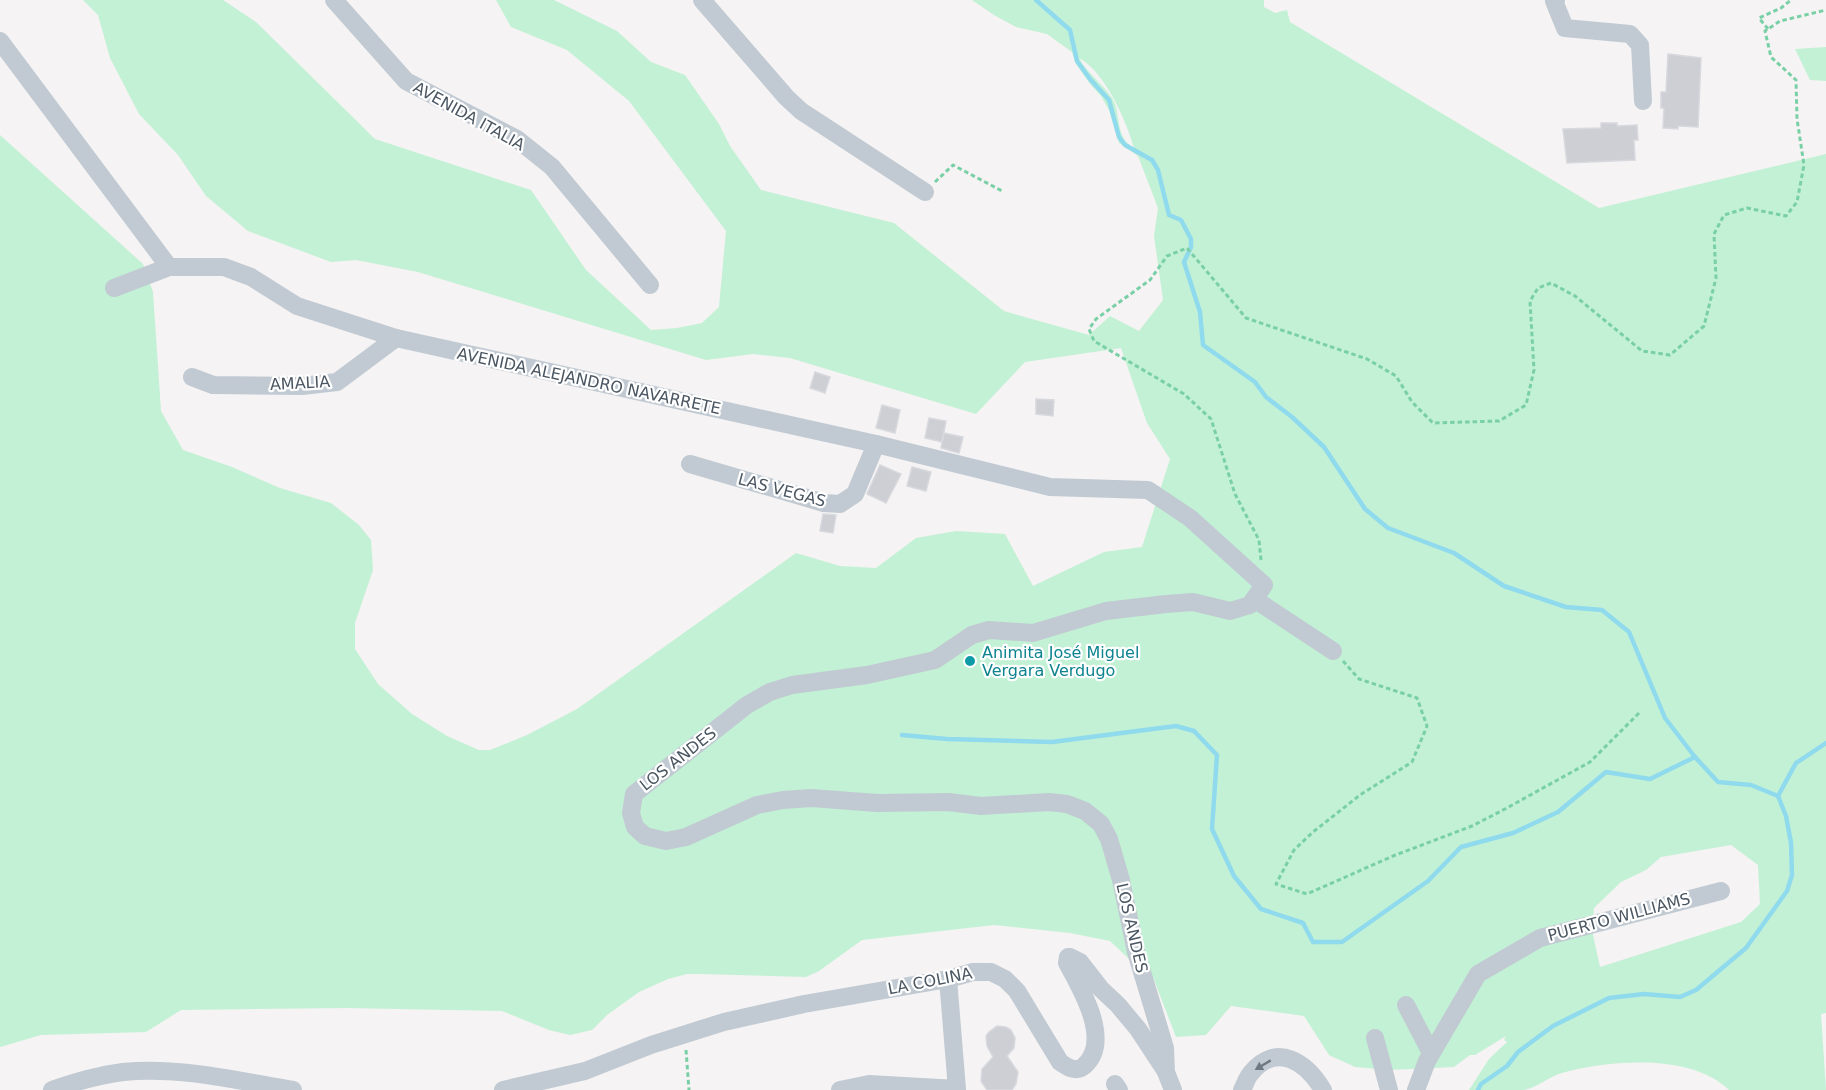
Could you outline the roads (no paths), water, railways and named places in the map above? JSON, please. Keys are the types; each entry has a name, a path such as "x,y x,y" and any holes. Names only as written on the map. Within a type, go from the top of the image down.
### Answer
{"street":[{"name":"AVENIDA ITALIA","path":"334,0 406,81 517,139 552,167 650,285"},
{"path":"702,0 786,97 801,111 925,192"},
{"path":"1555,1 1565,28 1630,34 1640,45 1643,101"},
{"path":"0,41 169,267 114,288"},
{"name":"AVENIDA ALEJANDRO NAVARRETE","path":"169,267 225,267 251,277 297,306 396,338 876,444 1050,486 1148,490 1190,519 1259,592 1333,651"},
{"name":"AMALIA","path":"192,377 213,384 302,386 337,381 396,338"},
{"name":"LAS VEGAS","path":"690,464 825,503 840,504 855,494 876,444"},
{"name":"LOS ANDES","path":"1173,1090 1166,1072 1165,1048 1136,952 1121,880 1109,839 1101,824 1085,811 1068,804 1050,802 981,806 948,802 877,804 811,798 783,800 757,805 686,837 666,841 645,836 635,827 631,813 634,794 747,705 771,692 792,685 867,675 935,660 972,635 989,630 1033,633 1106,611 1166,604 1193,602 1230,611 1250,605 1259,592"},
{"name":"PUERTO WILLIAMS","path":"1416,1090 1431,1053 1478,974 1540,938 1721,891"},
{"name":"LA COLINA","path":"503,1090 585,1071 685,1034 734,1020 804,1004 948,980 973,972 991,972 1005,979 1017,991 1060,1062 1069,1069 1080,1069 1093,1053 1095,1032 1091,1012 1067,963 1068,957 1073,957 1138,1029 1166,1072"},
{"path":"840,1090 868,1084 957,1089 948,980"},
{"path":"1406,1005 1431,1053"},
{"path":"1375,1038 1389,1090"},
{"path":"1242,1090 1251,1073 1267,1061 1286,1056 1302,1064 1317,1079 1323,1090"},
{"path":"52,1090 100,1076 145,1071 187,1073 293,1090"},
{"path":"564,1090 585,1071"}],"waterway":[{"path":"1036,0 1070,30 1077,61 1109,100 1119,137 1125,145 1152,160 1158,170 1169,215 1181,220 1191,239 1191,247 1184,262 1200,312 1203,345 1255,382 1266,397 1292,417 1324,447 1365,509 1388,528 1454,553 1504,586 1566,607 1602,610 1629,632 1665,718 1718,782 1751,785 1778,796"},
{"path":"902,735 947,739 1052,742 1176,726 1194,731 1217,755 1212,829 1234,876 1261,909 1303,923 1313,942 1342,942 1428,881 1461,847 1513,833 1558,812 1606,772 1650,779 1695,757"},
{"path":"1778,796 1796,763 1826,743"},
{"path":"1478,1090 1481,1084 1507,1066 1518,1052 1553,1026 1609,998 1644,994 1680,997 1696,990 1746,948 1787,891 1792,875 1791,843 1786,816 1778,796"}],"place":[{"name":"Animita José Miguel Vergara Verdugo","path":"970,661"}]}
